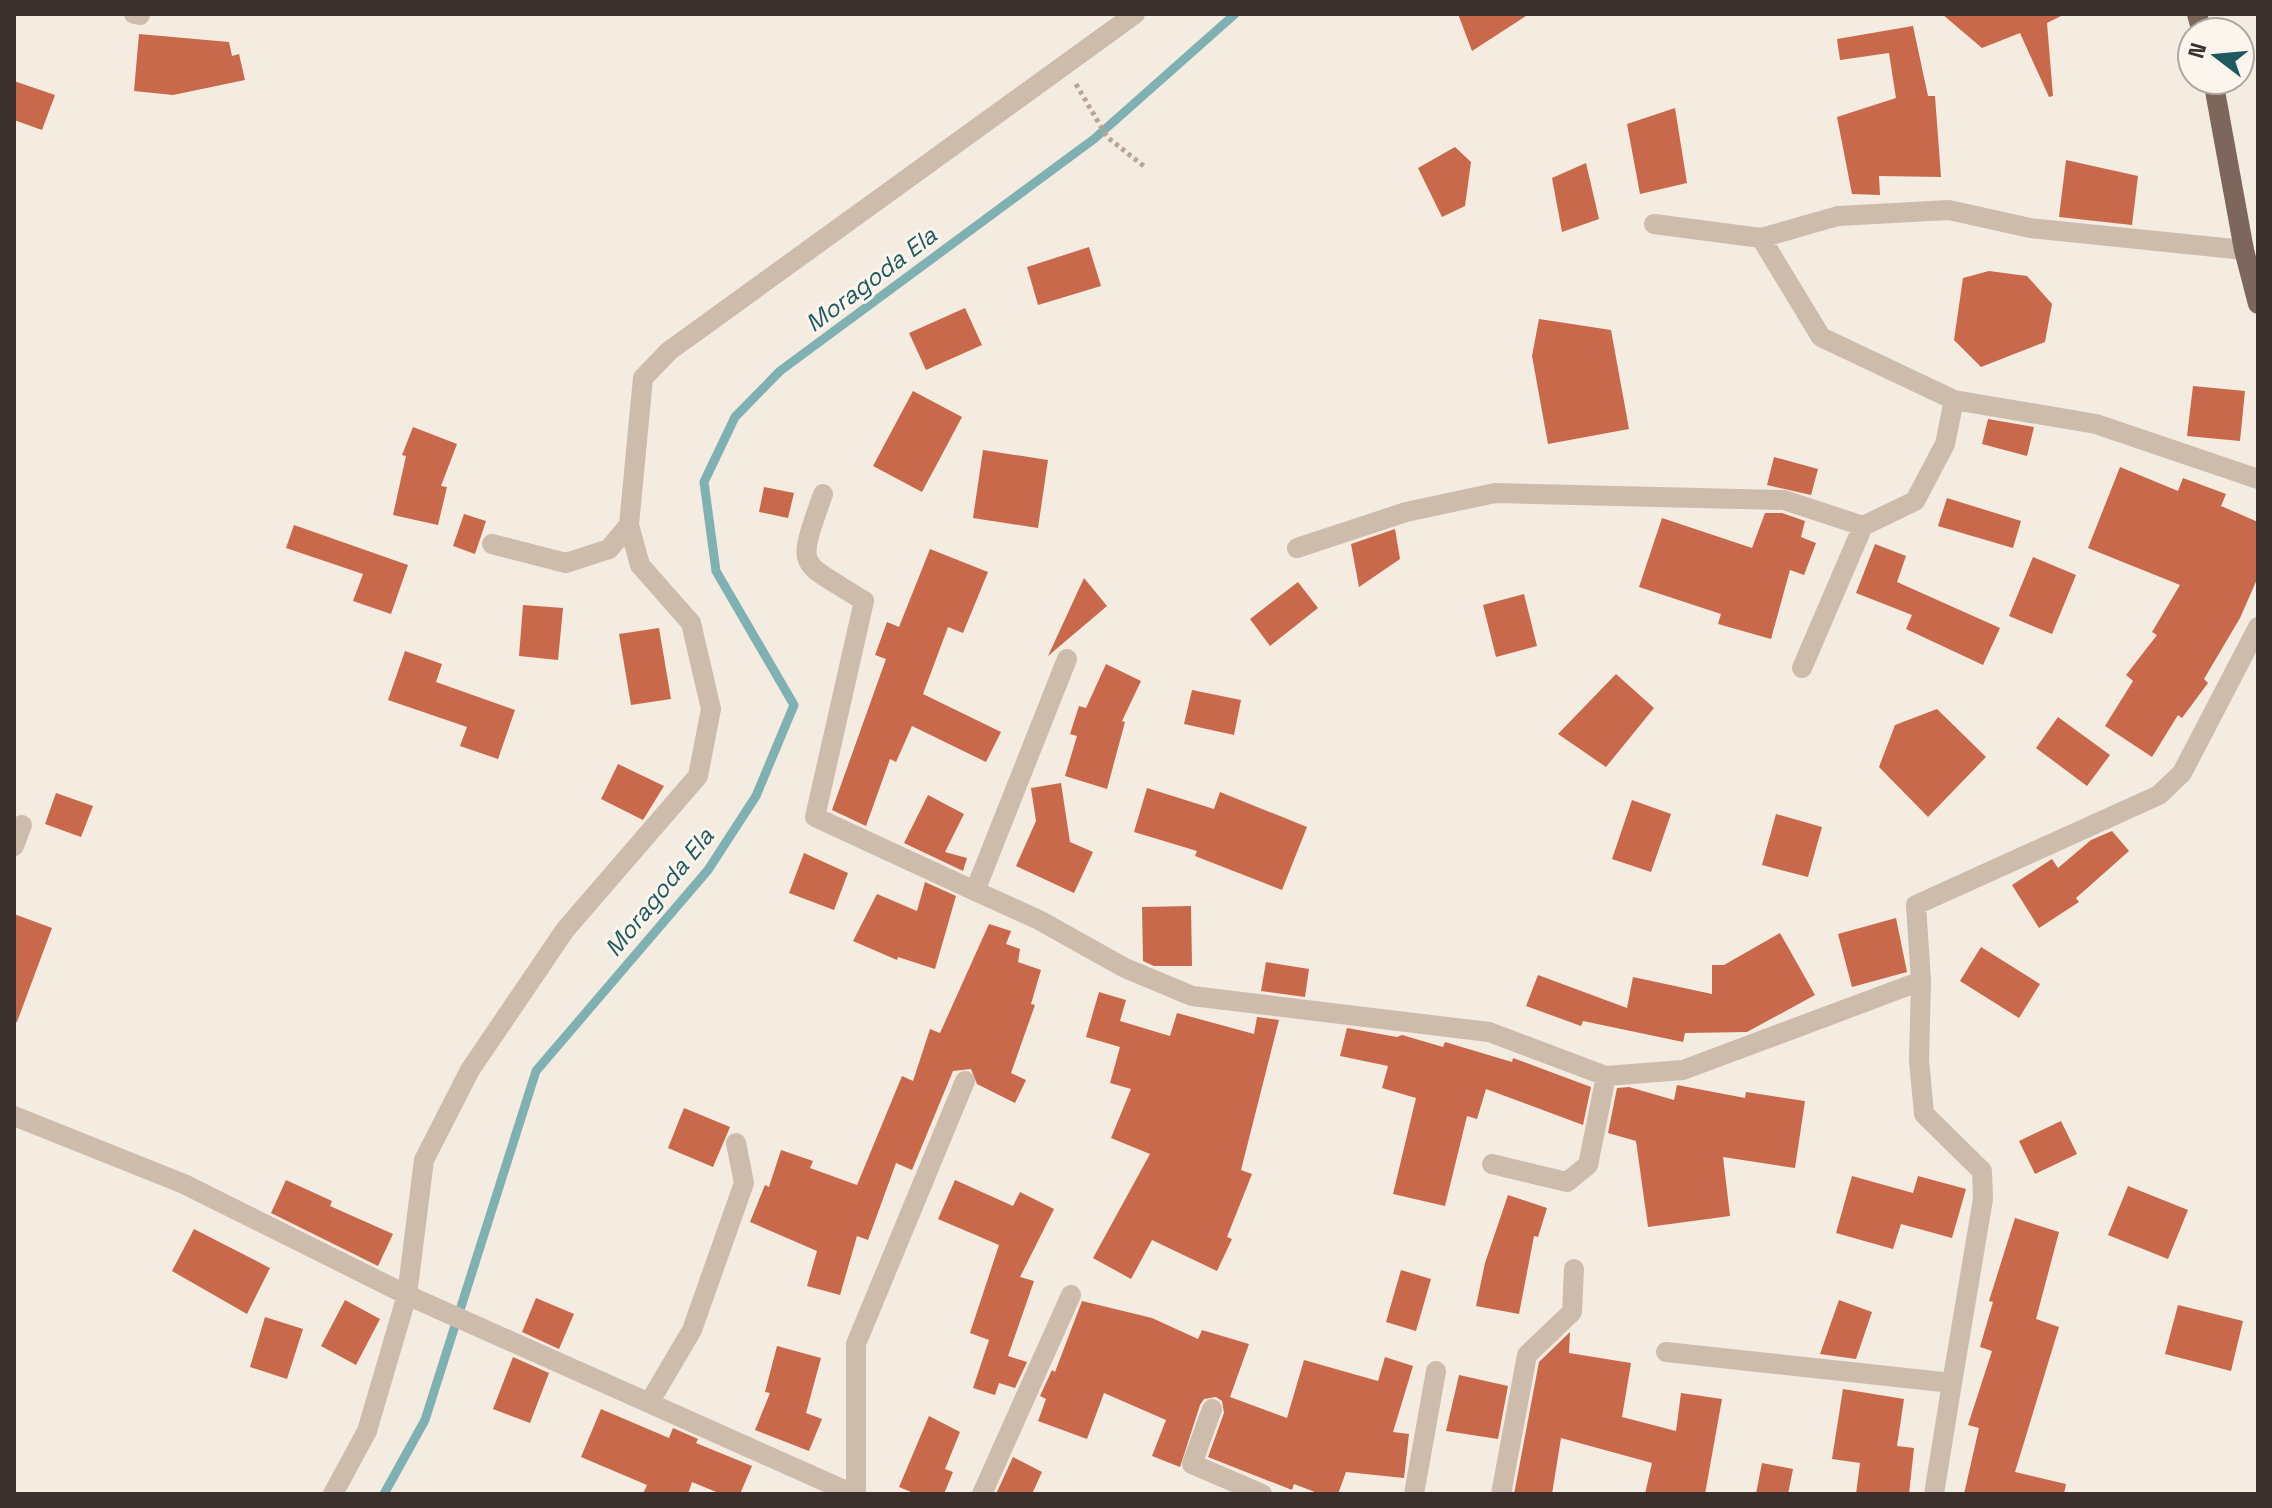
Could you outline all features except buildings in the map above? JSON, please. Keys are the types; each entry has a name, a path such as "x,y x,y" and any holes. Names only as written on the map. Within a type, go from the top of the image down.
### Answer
{"main road":[{"path":"2216,96 2244,250 2258,304"}],"street":[{"path":"333,1494 367,1431 407,1295 424,1160 470,1070 565,930 698,776 711,709 691,623 640,565 629,525 643,378 669,351 1135,14"},
{"path":"1654,224 1761,238 1838,216 1949,210 2030,228 2244,250"},
{"path":"1761,238 1821,337 1954,400 2096,424 2258,479"},
{"path":"1802,668 1863,526 1915,501 1945,444 1954,400"},
{"path":"1297,548 1406,512 1495,493 1784,500 1863,526"},
{"path":"823,494 803,551 808,566 864,601 815,817 1039,920 1125,968 1192,996 1489,1032 1606,1076 1683,1070 1921,981"},
{"path":"492,544 566,563 609,549 629,525"},
{"path":"1934,1494 1983,1199 1982,1171 1924,1114 1919,1060 1921,981 1916,905 2159,795 2182,773 2258,627"},
{"path":"975,891 1067,659"},
{"path":"14,846 22,825"},
{"path":"1492,1164 1567,1182 1588,1165 1606,1076"},
{"path":"14,1116 184,1184 407,1295 854,1494 856,1344 965,1081"},
{"path":"649,1403 692,1330 744,1183 736,1143"},
{"path":"1501,1494 1527,1355 1572,1312 1574,1269"},
{"path":"982,1494 1071,1295"},
{"path":"1666,1352 1952,1383"},
{"path":"1414,1494 1436,1371"},
{"path":"1212,1409 1192,1464 1262,1494"}],"path":[{"path":"1071,75 1107,137 1145,167"}],"waterway":[{"name":"Moragoda Ela","path":"384,1494 425,1420 536,1071 708,870 756,796 794,705 716,571 704,482 735,417 780,371 1094,139 1235,14"}]}
